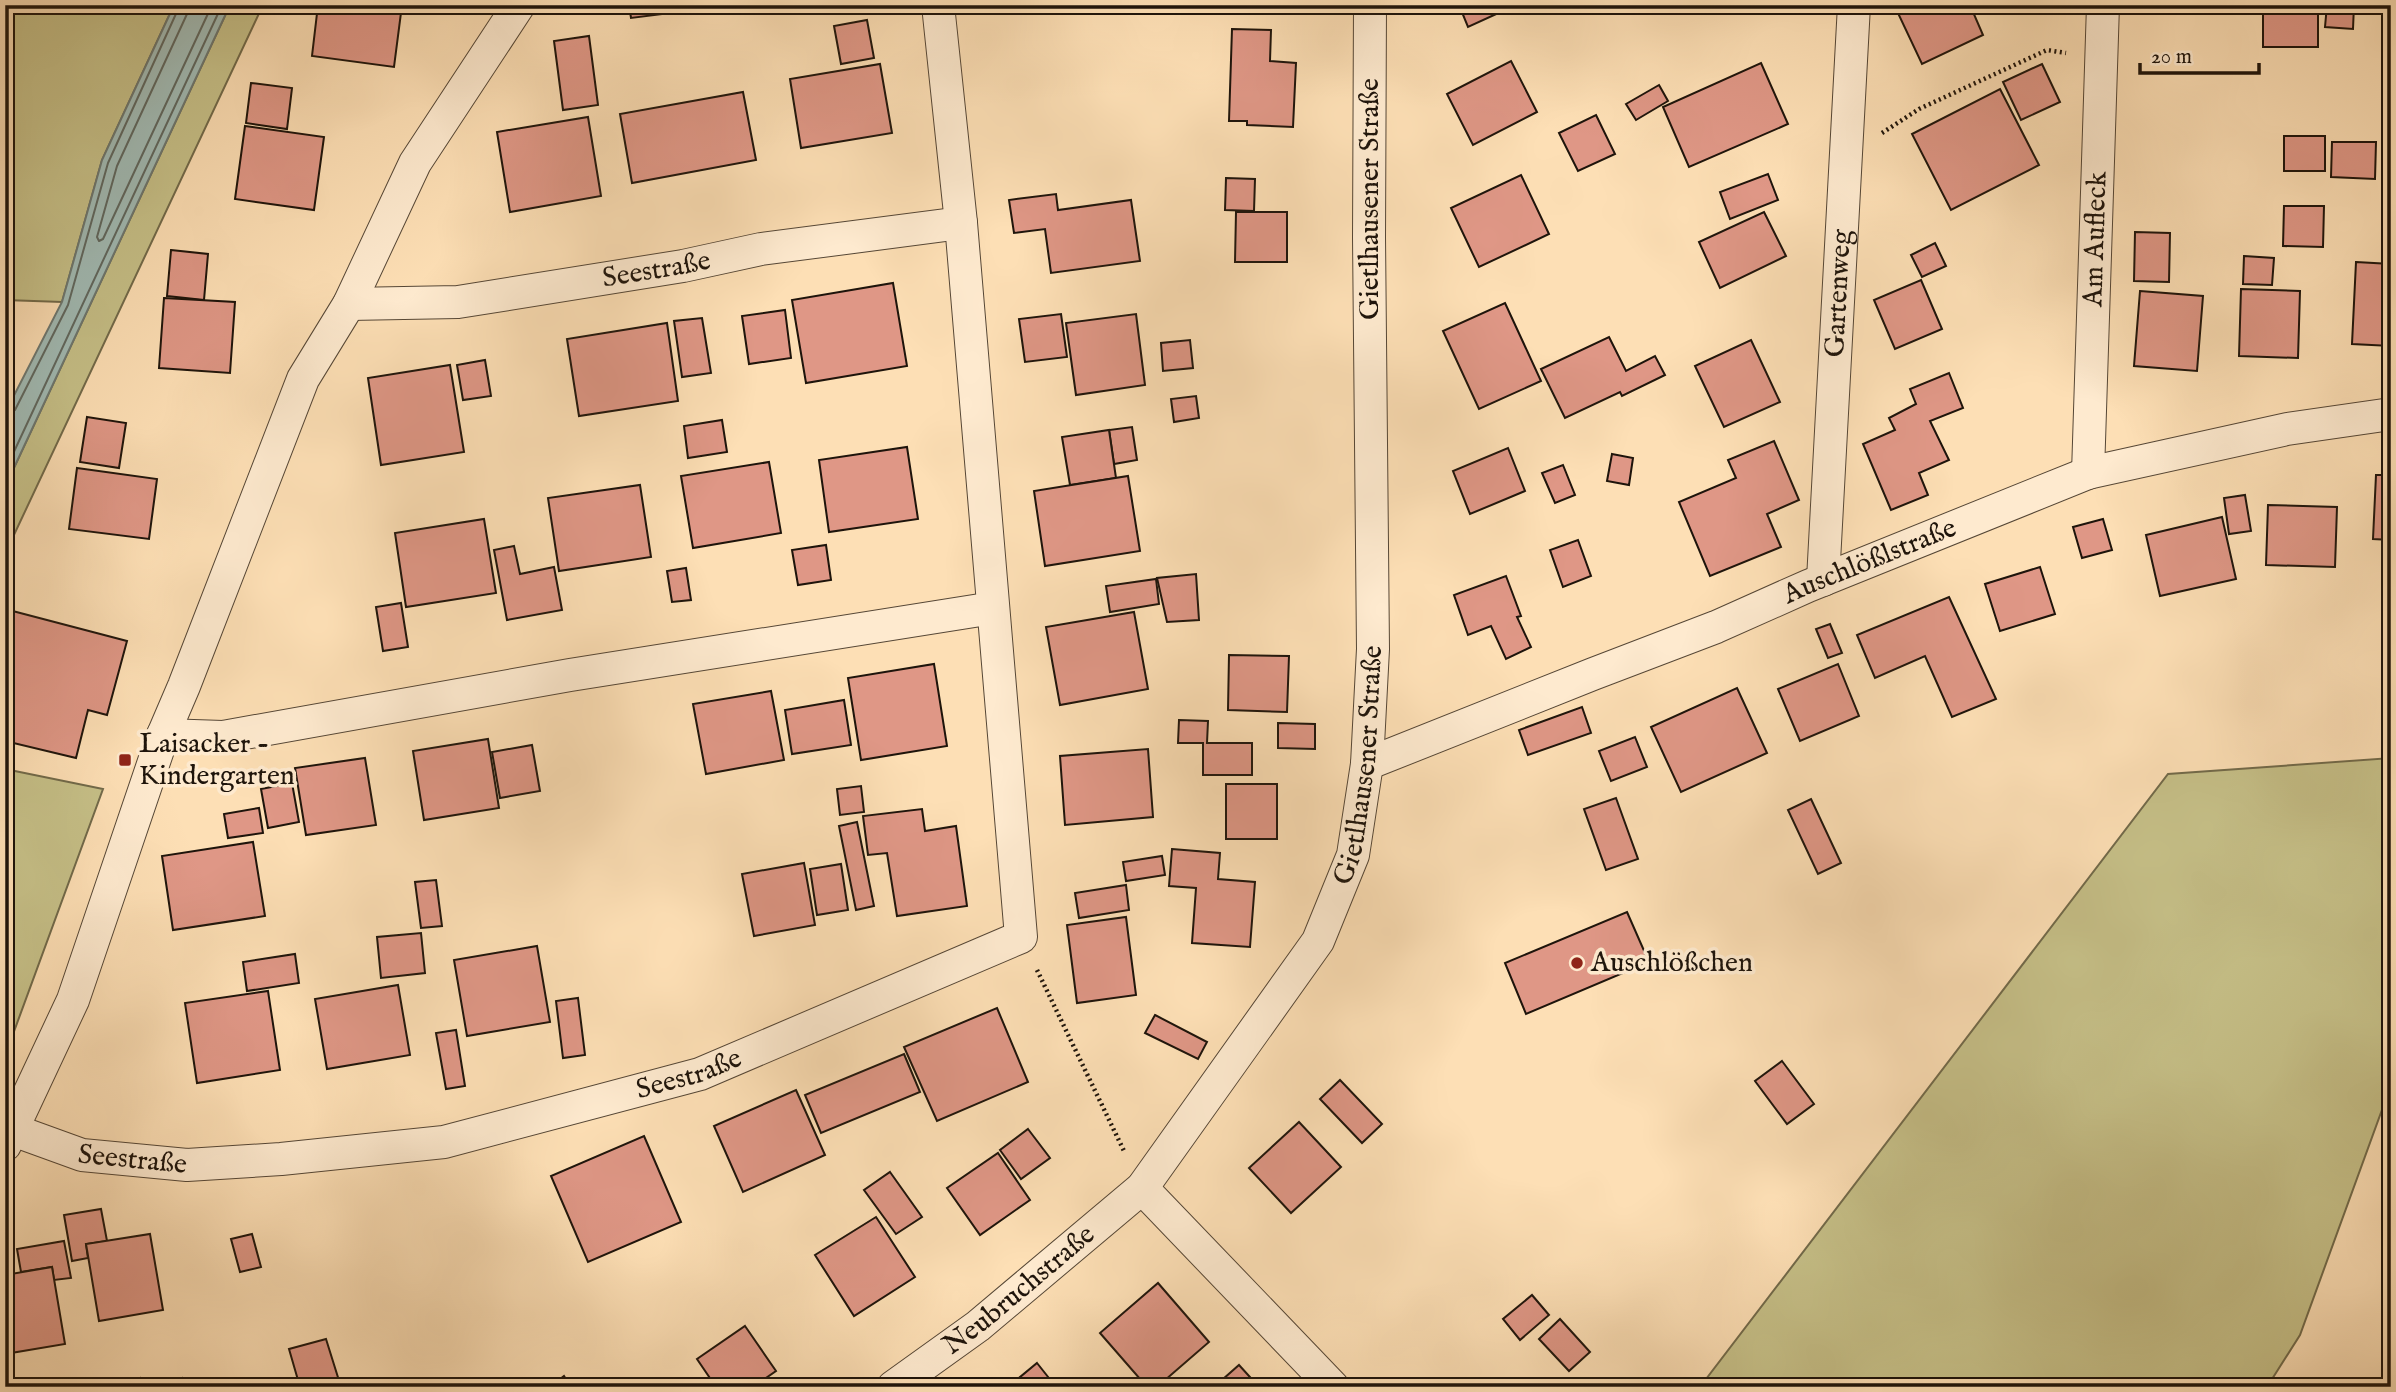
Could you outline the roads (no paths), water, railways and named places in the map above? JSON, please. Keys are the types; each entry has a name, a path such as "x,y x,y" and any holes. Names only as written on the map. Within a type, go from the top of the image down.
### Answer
{"street":[{"name":"Seestraße","path":"519,5 415,163 349,304 303,379 163,735 74,1000 9,1137 82,1155 187,1165 281,1159 444,1142 700,1074 1021,937 993,608"},
{"path":"163,735 223,737 570,675 993,608 961,223 938,5"},
{"name":"Gietlhausener Straße","path":"1142,1188 1318,941 1353,855 1367,764 1373,649 1370,5"},
{"name":"Gartenweg","path":"1823,580 1854,5"},
{"name":"Am Aufleck","path":"2088,473 2103,5"},
{"name":"Seestraße","path":"349,304 458,302 683,265 761,249 961,223"},
{"name":"Auschlößlstraße","path":"1367,764 1716,628 1823,580 2088,473 2287,429 2391,414"},
{"path":"1142,1188 1333,1387"},
{"name":"Neubruchstraße","path":"892,1387 978,1326 1142,1188"}],"water":[{"path":"174,5 230,5 5,487 5,413 62,302 102,160"}],"place":[{"name":"Laisacker - Kindergarten","path":"125,760"},
{"name":"Auschlößchen","path":"1577,963"}]}
